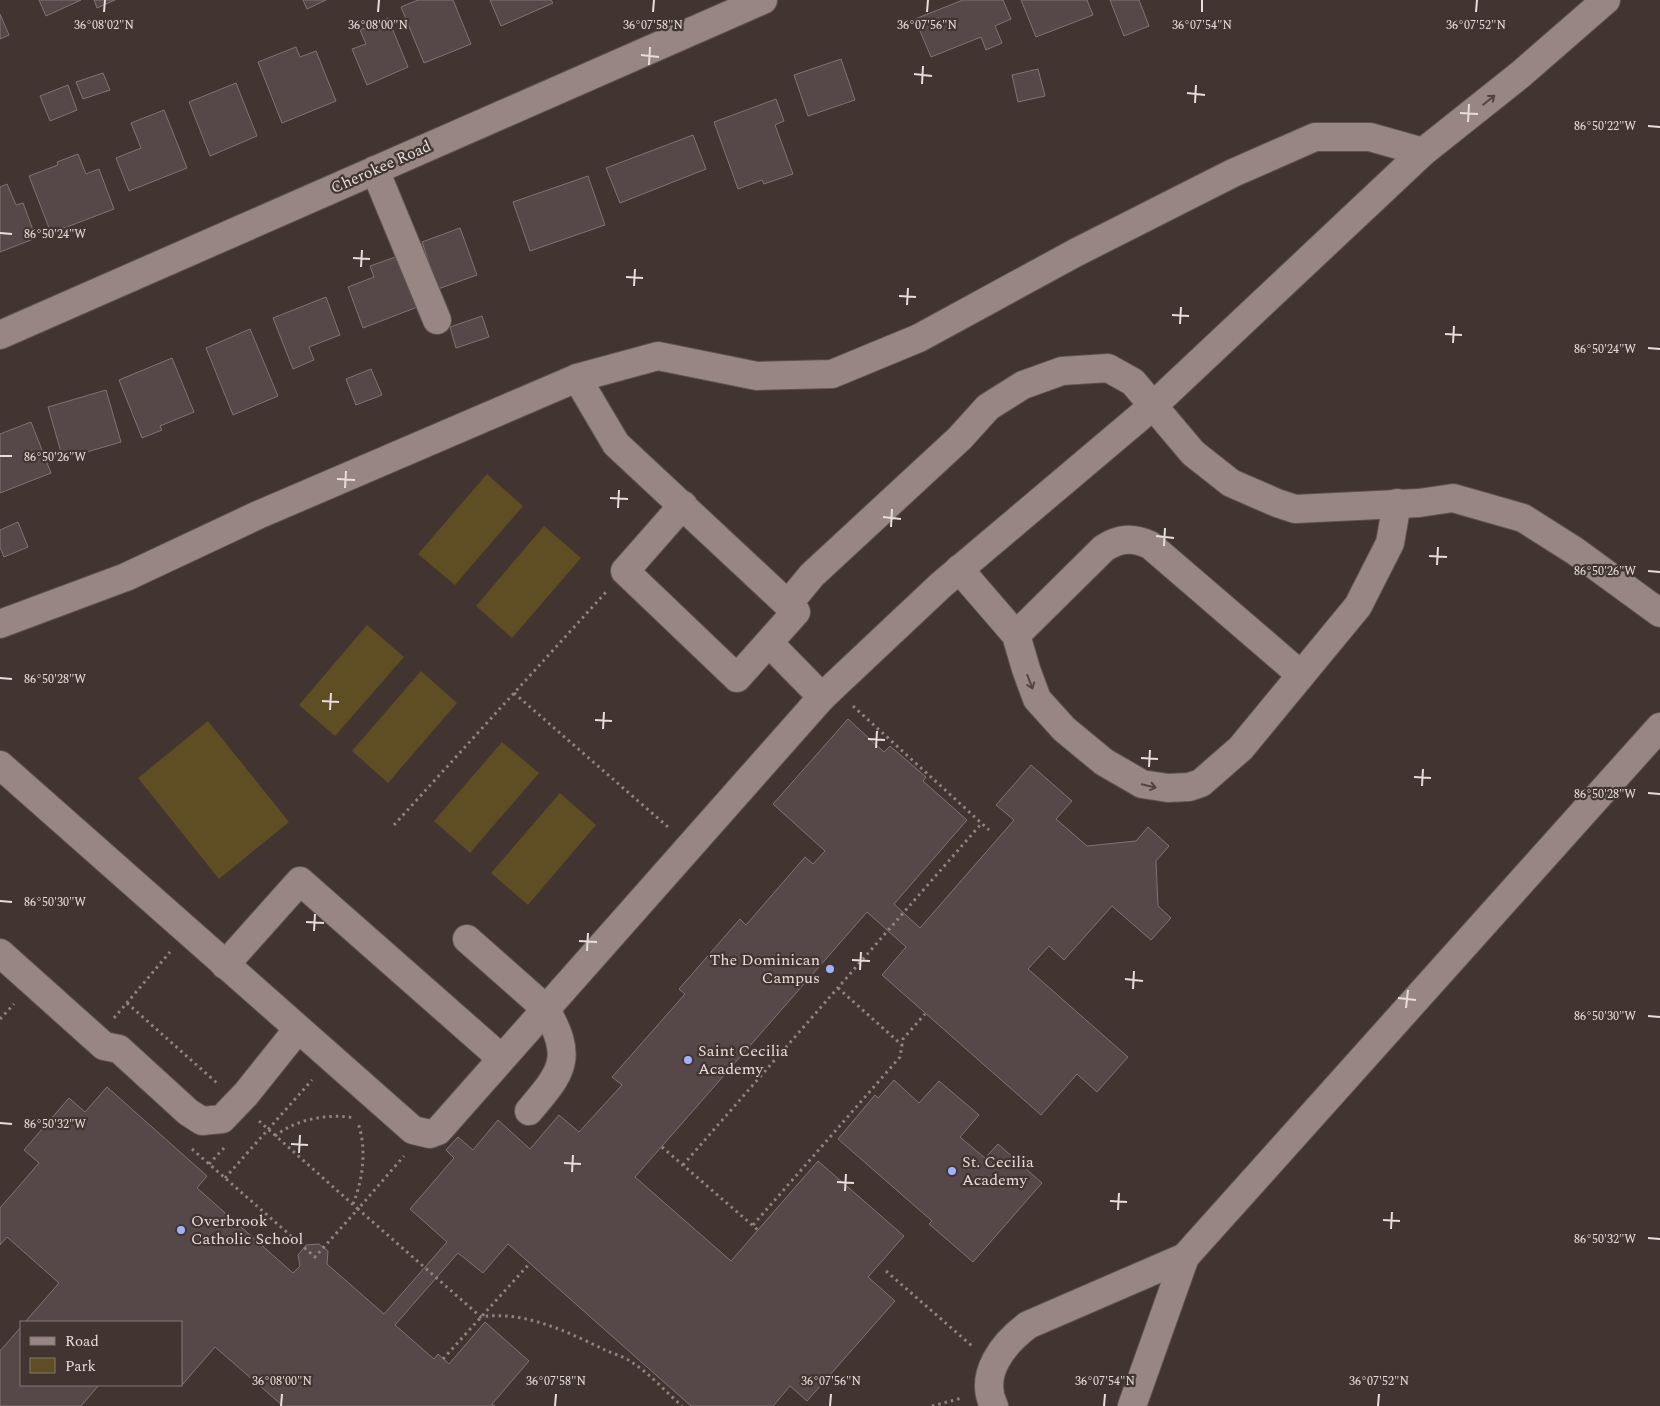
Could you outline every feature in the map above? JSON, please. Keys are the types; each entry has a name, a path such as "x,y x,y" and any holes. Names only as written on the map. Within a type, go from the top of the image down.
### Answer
{"street":[{"name":"Cherokee Road","path":"0,335 763,0"},
{"path":"0,765 413,1130 422,1134 438,1131 827,692 960,569 1154,405 1423,152 1521,74 1606,0"},
{"path":"0,624 126,577 258,515 577,378 658,356 757,376 832,374 919,338 1075,253 1233,173 1315,137 1370,137 1423,152"},
{"path":"375,170 437,320"},
{"path":"788,604 812,575 960,438 988,408 1023,386 1062,371 1108,368 1133,382 1193,454 1231,482 1277,503 1295,509 1453,498 1522,518 1575,551 1660,613"},
{"path":"577,378 616,444 684,505 796,612 737,678 624,571 684,505"},
{"path":"960,569 1016,635 1030,682 1047,712 1104,762 1130,778 1156,787 1189,787 1201,783 1232,758 1358,606 1390,543 1397,503"},
{"path":"1016,635 1104,548 1118,541 1138,540 1150,545 1301,674"},
{"path":"769,642 827,692"},
{"path":"1132,1406 1185,1257 1660,727"},
{"path":"225,965 300,880 501,1058"},
{"path":"467,939 545,1008 558,1038 562,1054 561,1067 555,1080 529,1111"},
{"path":"0,954 104,1046 120,1049 188,1112 202,1121 222,1119 246,1094 298,1029"},
{"path":"994,1406 989,1391 993,1365 1012,1336 1028,1325 1185,1257"}],"path":[{"path":"394,825 624,571"},
{"path":"827,692 989,830"},
{"path":"514,693 689,846"},
{"path":"683,1164 981,824"},
{"path":"112,1020 188,931"},
{"path":"838,988 902,1045"},
{"path":"0,1018 17,999"},
{"path":"127,1003 222,1089"},
{"path":"753,1225 900,1057 903,1039 925,1014"},
{"path":"225,1178 318,1073"},
{"path":"252,1115 481,1317"},
{"path":"275,1136 285,1128 320,1118 346,1116 357,1118 362,1140 362,1165 358,1190 353,1204"},
{"path":"209,1164 228,1143"},
{"path":"662,1147 758,1230"},
{"path":"358,1210 407,1153"},
{"path":"443,1359 530,1263"},
{"path":"886,1271 993,1365"},
{"path":"481,1317 498,1314 520,1318 543,1324 586,1341 633,1363 682,1406"}],"green space":[{"path":"487,474 523,506 455,585 418,554"},
{"path":"544,526 581,558 512,638 476,606"},
{"path":"367,625 404,657 335,736 299,705"},
{"path":"421,671 457,703 388,783 352,751"},
{"path":"208,721 289,822 219,879 138,778"},
{"path":"502,742 539,773 470,853 434,821"},
{"path":"560,793 596,825 528,905 491,873"}],"building":[{"path":"39,0 81,0 46,16"},
{"path":"94,0 115,0 97,8"},
{"path":"303,0 326,0 307,9"},
{"path":"418,0 453,0 471,44 424,63 401,7"},
{"path":"490,0 551,0 553,3 501,26"},
{"path":"963,0 1003,0 1011,19 995,26 1002,43 986,50 981,37 931,57 915,19"},
{"path":"1021,0 1087,0 1093,15 1036,37"},
{"path":"1110,0 1139,0 1149,26 1124,36"},
{"path":"0,14 9,35 0,39"},
{"path":"388,18 408,67 367,85 352,49 366,44 360,30"},
{"path":"296,47 300,57 316,51 336,101 282,123 258,62"},
{"path":"841,59 855,100 808,116 794,75"},
{"path":"1038,69 1045,96 1018,102 1012,75"},
{"path":"103,73 110,90 83,99 76,82"},
{"path":"236,83 257,136 210,156 189,102"},
{"path":"68,85 77,110 50,121 40,96"},
{"path":"776,99 784,121 775,125 793,174 764,184 762,180 738,189 714,122"},
{"path":"164,110 187,168 129,191 116,158 141,148 131,123"},
{"path":"693,135 706,169 620,203 606,168"},
{"path":"78,154 86,174 99,169 114,209 51,233 29,176 58,165 57,162"},
{"path":"588,176 605,225 530,251 513,202"},
{"path":"7,184 16,205 23,203 36,238 0,252 0,187"},
{"path":"460,228 477,275 438,289 422,242"},
{"path":"401,255 420,306 363,328 348,287 374,277 370,266"},
{"path":"326,297 340,335 309,347 314,360 293,369 273,318"},
{"path":"482,316 489,337 456,348 450,327"},
{"path":"250,329 278,396 233,415 206,348"},
{"path":"172,358 194,412 160,426 162,430 142,438 119,380"},
{"path":"371,369 382,395 356,405 346,379"},
{"path":"106,390 121,442 63,459 48,407"},
{"path":"31,422 51,473 0,493 0,434"},
{"path":"18,522 28,547 4,557 0,547 0,530"},
{"path":"848,719 884,752 890,746 926,777 923,781 967,820 894,904 920,928 1014,820 996,805 1031,765 1072,801 1056,819 1087,846 1136,841 1148,827 1169,846 1156,861 1158,906 1171,918 1151,940 1112,906 1064,960 1049,946 1028,969 1128,1057 1097,1092 1077,1074 1041,1115 882,975 906,947 867,912 635,1177 731,1261 818,1161 904,1236 868,1277 895,1301 807,1401 790,1386 773,1406 691,1406 508,1244 483,1273 458,1253 395,1325 434,1359 438,1354 449,1364 485,1322 529,1361 492,1404 495,1406 283,1406 215,1347 182,1385 182,1321 26,1321 59,1283 7,1237 0,1245 0,1208 39,1163 24,1150 69,1098 85,1112 107,1087 207,1176 197,1188 293,1273 300,1266 298,1255 306,1245 319,1244 328,1251 327,1264 384,1314 447,1242 410,1209 454,1158 446,1150 458,1137 473,1150 498,1120 530,1149 559,1115 579,1132 622,1085 612,1077 685,994 679,989 740,919 746,925 805,857 813,864 825,851 773,804"},
{"name":"St. Cecilia Academy","path":"894,1080 919,1103 939,1081 979,1115 960,1137 985,1158 998,1144 1042,1183 973,1262 929,1224 932,1221 838,1139 875,1095 878,1098"},
{"path":"20,1328 20,1386 98,1386 81,1406 0,1406 0,1351"}],"place":[{"name":"The Dominican Campus","path":"830,969"},
{"name":"Saint Cecilia Academy","path":"688,1060"},
{"name":"St. Cecilia Academy","path":"952,1171"},
{"name":"Overbrook Catholic School","path":"181,1230"}]}
